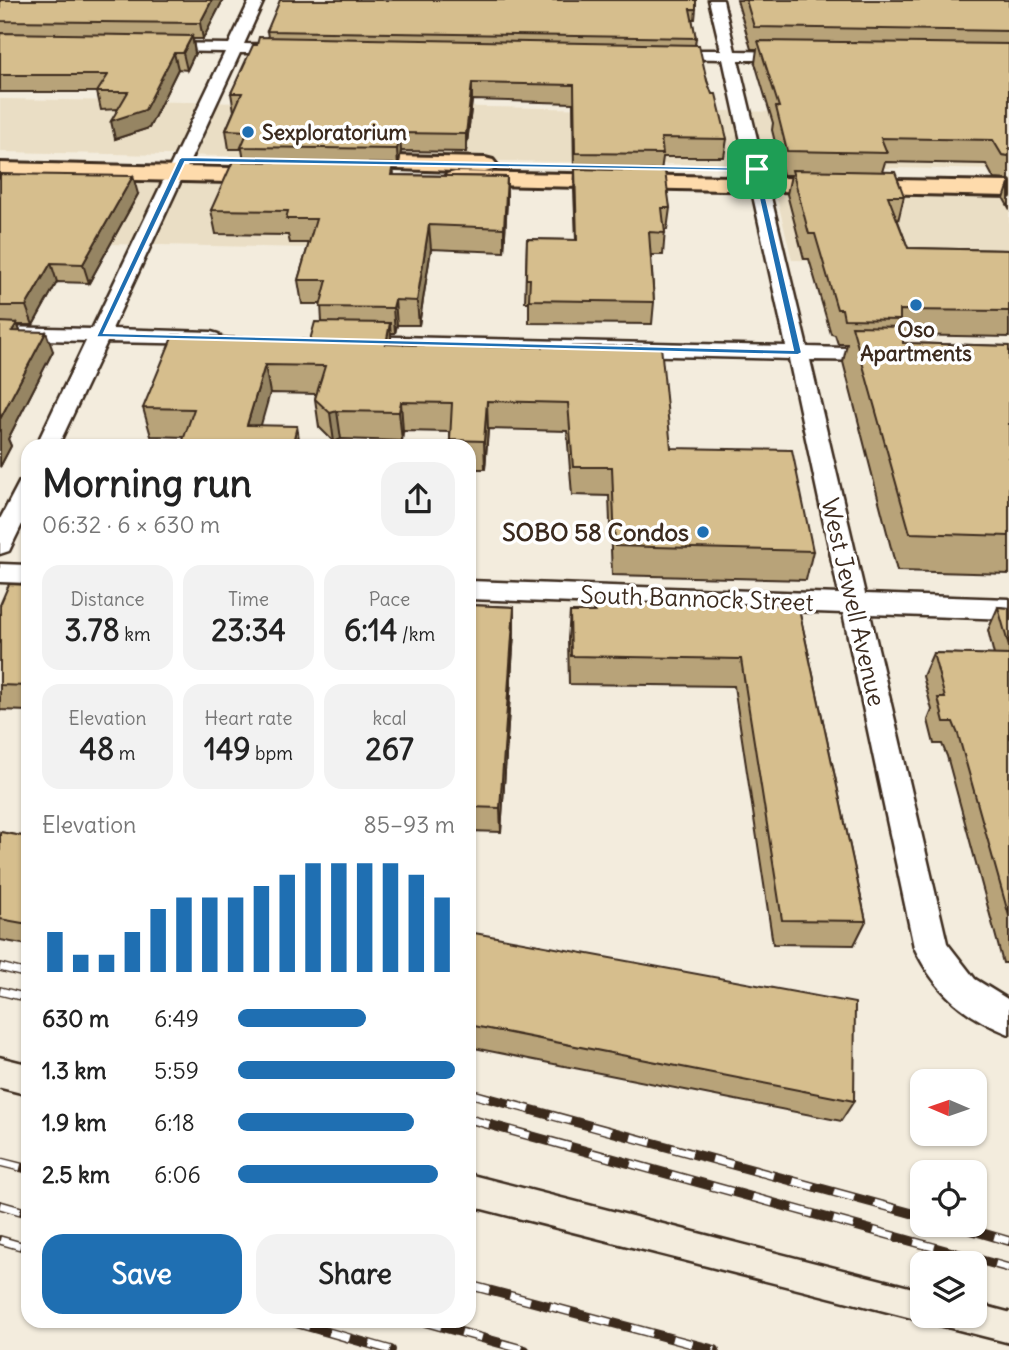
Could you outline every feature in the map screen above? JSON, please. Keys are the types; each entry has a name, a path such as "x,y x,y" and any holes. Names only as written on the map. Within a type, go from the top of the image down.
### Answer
{"main road":[{"path":"0,156 179,167"},
{"path":"0,170 179,167 296,169"},
{"path":"323,169 758,177 1009,189"},
{"path":"758,177 1009,174"}],"street":[{"path":"50,439 257,0"},
{"name":"West Jewell Avenue","path":"716,0 931,947 952,981 997,1012"},
{"path":"138,46 307,50"},
{"path":"650,54 802,56"},
{"path":"0,333 225,339"},
{"path":"337,342 907,355"},
{"path":"0,545 21,501"},
{"path":"0,573 21,574"},
{"name":"South Bannock Street","path":"476,590 1009,609"}],"shaded area":[{"path":"0,99 974,115 1004,170 0,152"},
{"path":"0,179 424,189 418,250 0,242"},
{"path":"776,194 1009,198 1009,264 792,260"}],"building":[{"path":"0,0 212,0 200,23 0,21"},
{"path":"280,0 696,0 696,9 690,9 696,38 267,31"},
{"path":"746,0 1009,0 1009,31 754,27"},
{"path":"0,33 192,36 183,53 174,53 145,110 111,121 128,92 97,92 108,75 0,75"},
{"path":"259,37 699,45 707,81 712,94 716,94 727,139 661,138 663,154 575,153 574,85 472,83 466,134 400,133 397,149 241,147 248,131 226,130 242,93 231,93"},
{"path":"758,41 1009,44 1009,156 1002,155 993,140 881,138 887,153 787,151 776,107 779,107"},
{"path":"233,161 393,164 391,175 507,177 504,228 429,225 417,301 395,300 393,308 320,307 327,280 298,280 316,219 286,219 288,211 211,210"},
{"path":"575,169 665,171 670,208 662,208 665,233 649,232 654,302 529,300 530,279 526,279 527,239 577,240"},
{"path":"792,170 895,172 904,196 888,196 908,248 1009,250 1009,311 900,310 900,320 844,319 842,309 837,309 815,234 809,234"},
{"path":"0,174 133,176 83,264 51,263 26,306 0,306"},
{"path":"0,322 17,323 12,331 46,332 0,419"},
{"path":"315,322 390,323 386,344 661,346 671,448 792,450 813,551 615,546 612,467 573,467 568,403 487,401 484,441 450,439 452,403 401,402 399,412 330,413 315,399 325,366 265,365 247,425 297,426 294,439 183,439 194,409 143,408 173,335 310,340"},
{"path":"852,326 903,327 903,343 1009,346 1009,536 910,533"},
{"path":"9,584 21,585 21,686 0,685 0,605"},
{"path":"594,602 798,605 866,921 782,920 741,659 571,656 570,612 595,612"},
{"path":"476,605 514,607 500,808 476,807"},
{"path":"998,607 1009,608 1009,647"},
{"path":"933,653 1009,655 1009,916 958,734 953,722 944,722 938,698 945,698"},
{"path":"0,832 21,836 21,923 0,919"},
{"path":"476,933 855,1003 854,1101 476,1026"}],"tram line":[{"path":"0,1056 21,1061"},
{"path":"0,1089 21,1094"},
{"path":"476,1175 910,1286"},
{"path":"476,1209 1009,1344"},
{"path":"987,1305 1009,1311"}],"railway":[{"path":"0,967 21,972"},
{"path":"0,991 21,996"},
{"path":"476,1095 910,1213"},
{"path":"476,1121 1009,1268"},
{"path":"0,1162 21,1167"},
{"path":"0,1205 21,1211"},
{"path":"987,1235 1009,1241"},
{"path":"0,1240 21,1246"},
{"path":"476,1287 715,1350"},
{"path":"314,1328 391,1350"},
{"path":"446,1328 525,1350"}],"place":[{"name":"Sexploratorium","path":"248,132"},
{"name":"Oso Apartments","path":"916,305"},
{"name":"SOBO 58 Condos","path":"703,532"}],"route":[{"path":"182,159 757,169 798,353 99,336 182,159"}]}
